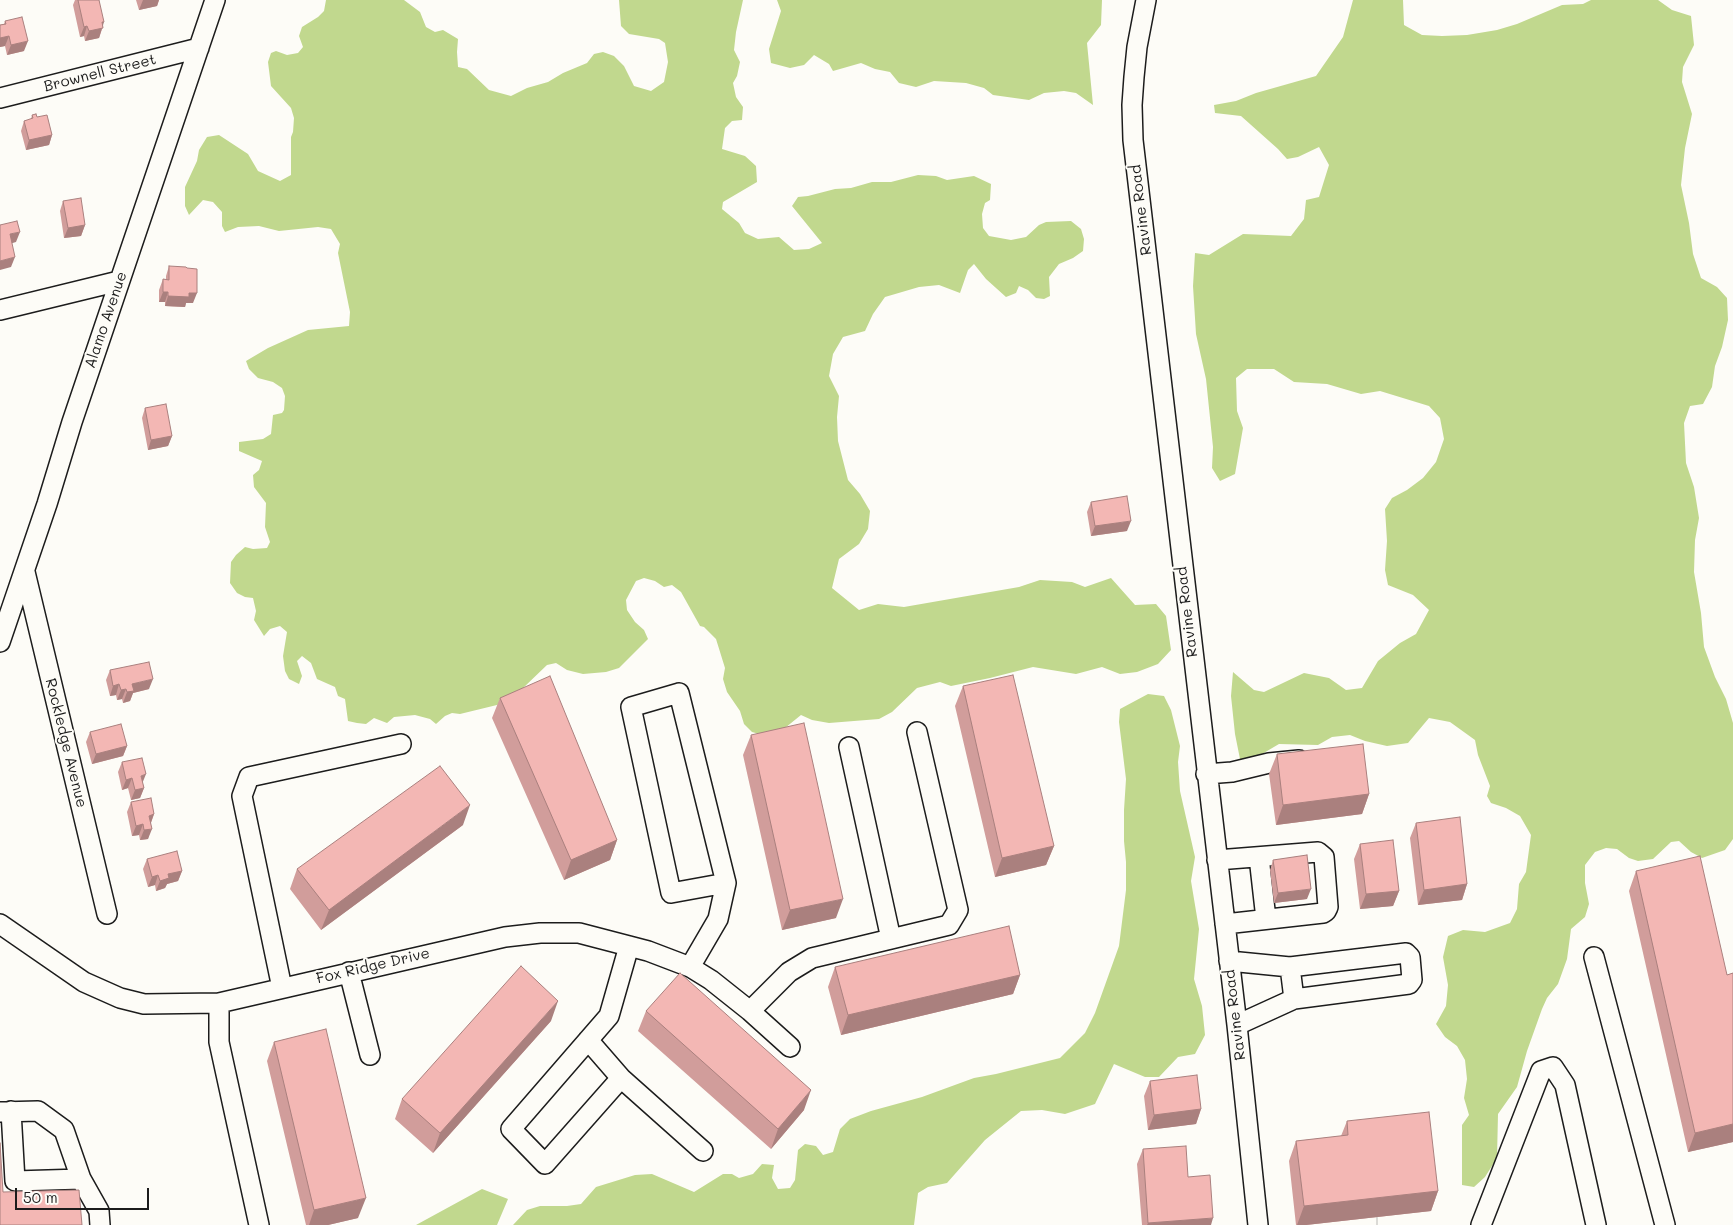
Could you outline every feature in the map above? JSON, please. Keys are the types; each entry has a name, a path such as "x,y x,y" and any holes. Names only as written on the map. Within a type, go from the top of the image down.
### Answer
{"street":[{"name":"Alamo Avenue","path":"0,642 25,572 119,281 215,0"},
{"name":"Ravine Road","path":"1146,0 1134,77 1132,105 1133,140 1206,774 1218,860 1258,1225"},
{"name":"Brownell Street","path":"0,98 199,48"},
{"path":"0,310 119,281"},
{"name":"Rockledge Avenue","path":"25,572 107,914"},
{"path":"690,967 718,919 726,883 679,693 632,707 671,893 726,883"},
{"path":"750,1011 789,972 812,958 948,925 958,910 917,732"},
{"path":"282,988 242,796 249,776 401,744"},
{"path":"849,747 891,939"},
{"path":"1206,774 1232,772 1269,763 1314,758"},
{"path":"1218,860 1318,852 1324,857 1328,906 1326,911 1323,913 1225,924"},
{"path":"1259,857 1266,919"},
{"name":"Fox Ridge Drive","path":"0,924 84,982 120,998 144,1004 219,1003 505,937 540,933 579,933 672,959 690,967 711,980 750,1011 790,1047"},
{"path":"621,1078 545,1164 511,1129 609,1016 629,946"},
{"path":"1229,961 1290,967 1406,953 1410,957 1412,980 1409,984 1294,999 1237,1025"},
{"path":"1594,957 1665,1225"},
{"path":"1290,967 1294,999"},
{"path":"349,972 370,1054"},
{"path":"219,1003 219,1042 258,1225"},
{"path":"588,1040 621,1078 703,1151"},
{"path":"1481,1225 1541,1071 1553,1067 1565,1085 1596,1225"},
{"path":"81,1179 15,1182 5,1112 38,1112 64,1130 81,1179 99,1212 100,1225"}],"green space":[{"path":"326,0 404,0 420,12 426,27 435,32 443,30 458,39 458,67 467,69 489,90 511,96 527,88 548,82 563,73 587,63 594,54 603,52 614,56 624,66 634,86 651,91 664,82 668,62 665,43 659,39 629,34 621,26 619,0 743,0 734,50 740,62 737,76 733,83 736,97 743,107 742,120 732,121 725,128 722,149 745,156 756,166 757,182 723,202 722,209 739,223 745,233 758,239 779,237 794,250 809,249 822,243 792,206 798,197 835,189 851,188 872,182 891,182 918,175 936,176 947,180 974,176 991,184 990,200 985,203 982,214 983,228 989,236 1011,240 1026,237 1039,225 1046,222 1071,221 1081,229 1084,239 1083,251 1059,264 1049,277 1050,296 1044,299 1036,298 1028,290 1019,286 1016,293 1006,297 986,279 974,264 968,270 960,293 939,285 919,287 885,297 873,314 865,331 843,337 833,354 829,376 839,396 837,417 838,441 848,480 860,494 870,511 868,529 859,544 839,559 832,588 859,610 878,604 904,607 1019,587 1040,580 1072,582 1085,587 1111,578 1135,605 1156,604 1166,616 1171,650 1158,664 1137,672 1120,674 1102,667 1076,674 1033,667 951,686 940,682 917,688 892,712 879,719 829,723 812,720 801,715 780,732 763,735 752,732 744,724 740,711 727,692 723,679 725,668 716,639 704,627 700,626 681,592 672,585 664,587 655,581 644,578 636,581 626,600 627,610 635,622 644,630 648,639 619,668 606,672 583,674 567,670 556,663 547,665 522,689 501,704 460,714 452,713 436,724 430,719 415,715 394,717 387,723 374,718 366,724 348,721 345,699 338,696 335,687 317,679 311,663 302,656 297,661 302,676 299,684 289,679 285,671 283,656 287,632 280,626 270,629 264,636 254,620 256,611 253,598 237,593 230,583 231,562 236,555 245,547 253,549 267,548 270,542 265,527 266,503 254,487 253,475 259,470 262,461 239,451 239,442 263,439 271,434 273,415 282,413 284,410 285,396 282,388 273,382 258,378 249,369 246,361 268,348 308,330 349,326 350,312 338,253 340,244 331,229 318,227 279,231 259,226 238,227 225,232 222,226 222,212 213,202 203,200 189,215 185,206 185,187 197,161 199,150 207,137 219,135 248,154 258,171 280,181 291,175 291,137 294,118 291,108 271,86 268,62 271,53 276,51 287,55 298,53 303,47 299,36 302,27 324,11"},
{"path":"777,0 1102,0 1101,25 1087,43 1093,105 1076,93 1064,91 1044,93 1029,100 993,95 984,88 966,83 934,81 916,87 899,83 890,72 875,69 861,63 833,71 829,64 814,55 804,65 790,68 771,63 769,49 781,11"},
{"path":"1353,0 1403,0 1404,25 1422,35 1442,36 1467,35 1497,30 1517,24 1562,5 1583,4 1591,0 1658,0 1672,10 1691,16 1694,45 1683,67 1682,82 1692,114 1685,148 1681,185 1693,254 1701,278 1717,287 1727,298 1728,320 1722,347 1715,366 1712,387 1703,404 1690,406 1684,423 1686,463 1694,487 1699,518 1695,540 1694,572 1701,613 1704,647 1715,677 1726,699 1733,723 1733,839 1725,850 1702,858 1691,852 1679,841 1671,842 1653,859 1638,861 1629,858 1617,849 1606,848 1595,852 1585,865 1585,883 1589,904 1585,917 1571,929 1567,959 1558,984 1547,998 1542,1009 1517,1087 1498,1114 1497,1158 1485,1177 1474,1187 1462,1185 1462,1125 1469,1115 1464,1098 1467,1079 1465,1060 1457,1046 1445,1037 1436,1024 1446,1006 1448,985 1443,957 1448,936 1463,930 1485,932 1510,923 1517,909 1519,884 1526,872 1531,835 1520,816 1506,808 1491,803 1487,796 1490,786 1478,755 1475,740 1450,722 1429,718 1408,743 1387,746 1350,735 1332,737 1318,745 1279,744 1262,754 1247,759 1240,759 1231,696 1233,672 1254,690 1264,692 1304,673 1329,678 1346,690 1362,688 1378,661 1400,643 1416,634 1429,610 1413,595 1388,585 1385,570 1387,541 1385,509 1392,498 1423,478 1436,462 1444,439 1440,418 1429,406 1380,391 1361,394 1327,384 1294,382 1274,369 1247,369 1236,378 1237,411 1243,428 1235,474 1220,481 1212,468 1213,447 1206,379 1196,334 1193,286 1195,253 1209,255 1243,234 1291,236 1304,219 1306,200 1319,197 1329,165 1319,147 1298,157 1287,159 1241,116 1215,113 1214,105 1236,101 1256,93 1316,76 1343,37"},
{"path":"1148,694 1164,696 1171,710 1180,746 1178,762 1180,791 1195,857 1191,881 1199,929 1194,979 1202,1006 1205,1035 1195,1054 1178,1057 1159,1077 1145,1077 1114,1064 1095,1104 1065,1114 1042,1110 1021,1111 985,1140 947,1183 928,1187 918,1193 914,1225 513,1225 527,1210 540,1206 581,1204 596,1187 635,1175 652,1174 694,1192 723,1174 732,1174 739,1178 753,1174 762,1164 774,1165 772,1178 778,1189 790,1188 795,1180 798,1150 805,1144 816,1146 823,1155 833,1152 840,1129 850,1119 871,1111 922,1097 974,1078 1060,1058 1085,1033 1095,1013 1119,946 1126,890 1124,810 1126,779 1119,722 1120,709"},
{"path":"482,1189 508,1199 497,1225 416,1225"}],"building":[{"path":"78,0 99,0 104,22 102,22 103,28 89,31 87,26 84,27"},
{"path":"22,17 28,41 11,45 9,36 0,38 0,25 6,24 5,21"},
{"path":"36,114 37,117 47,115 52,135 29,140 24,121 33,118 32,115"},
{"path":"81,198 85,225 68,228 63,201"},
{"path":"17,221 20,232 10,234 15,257 0,261 0,225"},
{"path":"169,266 197,269 197,293 189,293 189,297 168,296 168,292 163,292 163,279 169,280"},
{"path":"166,404 172,436 151,440 145,408"},
{"path":"1127,496 1131,521 1095,526 1091,502"},
{"path":"149,662 153,679 132,684 134,691 127,692 126,689 121,690 119,684 113,686 110,670"},
{"path":"1013,675 1054,846 1002,858 963,686"},
{"path":"550,676 617,840 571,860 500,698"},
{"path":"804,723 843,899 790,910 751,735"},
{"path":"121,724 127,746 96,754 90,732"},
{"path":"1363,744 1369,794 1283,805 1277,754"},
{"path":"142,758 146,774 141,776 144,788 135,790 132,778 126,780 122,762"},
{"path":"440,766 470,805 329,910 297,869"},
{"path":"151,798 154,814 149,816 152,829 144,830 143,824 136,826 131,802"},
{"path":"1460,817 1467,884 1424,890 1416,823"},
{"path":"1393,840 1399,891 1366,894 1360,844"},
{"path":"177,851 182,871 168,874 169,878 160,881 158,875 152,877 147,859"},
{"path":"1307,855 1311,889 1278,893 1273,860"},
{"path":"1700,856 1727,975 1733,973 1733,1124 1695,1133 1636,871"},
{"path":"1009,926 1020,975 848,1015 835,967"},
{"path":"521,966 558,1001 440,1133 402,1099"},
{"path":"680,973 811,1090 778,1129 646,1011"},
{"path":"326,1029 366,1198 314,1210 274,1042"},
{"path":"1197,1075 1201,1109 1154,1115 1150,1081"},
{"path":"1429,1112 1438,1191 1304,1206 1296,1141 1348,1135 1347,1121"},
{"path":"0,1143 3,1192 79,1190 82,1225 0,1225"},
{"path":"1186,1146 1188,1177 1210,1175 1213,1218 1148,1223 1143,1149"}]}
